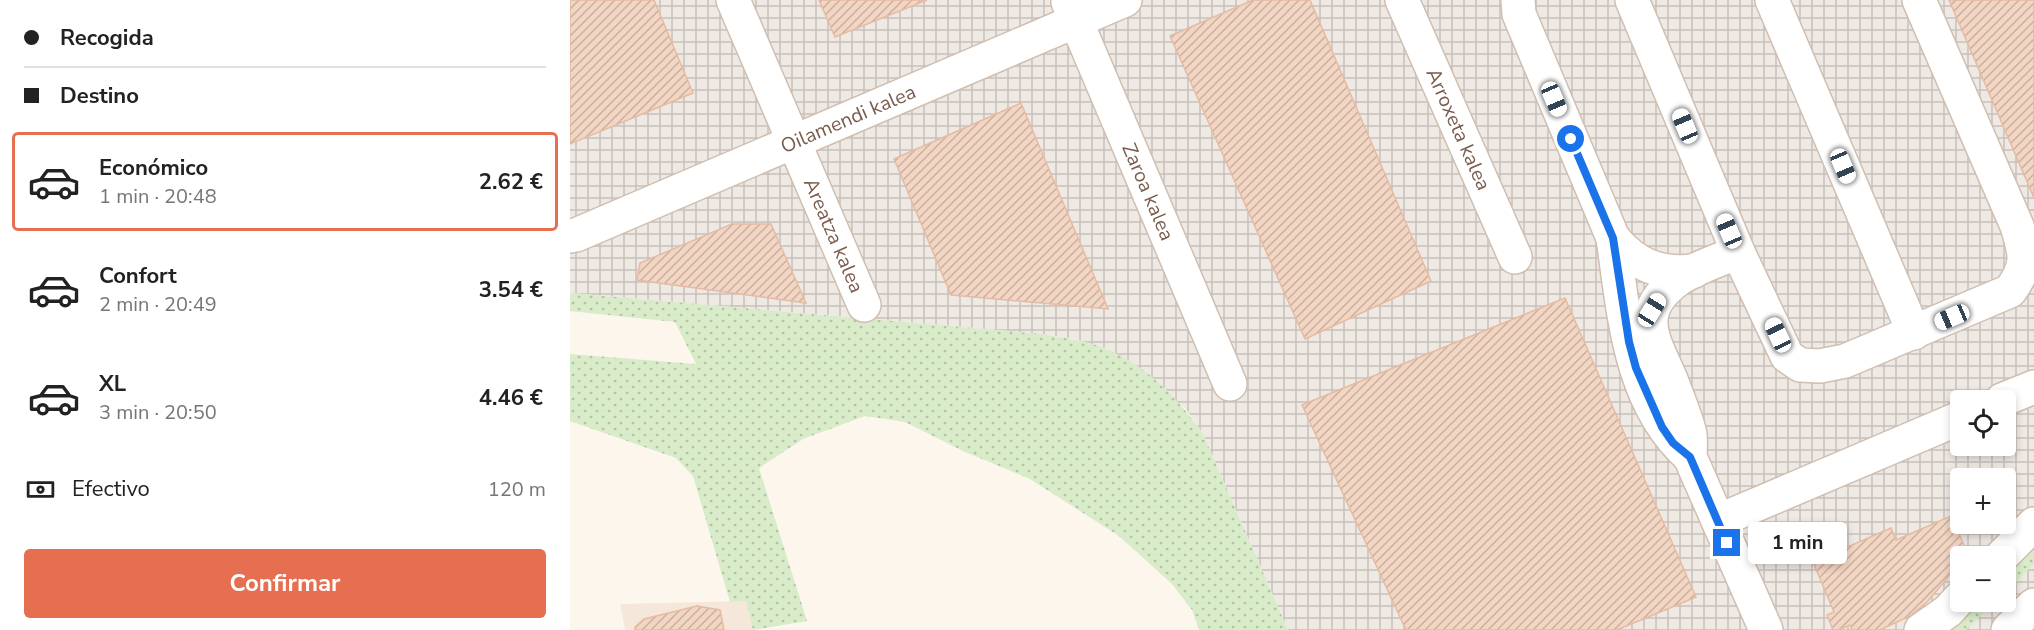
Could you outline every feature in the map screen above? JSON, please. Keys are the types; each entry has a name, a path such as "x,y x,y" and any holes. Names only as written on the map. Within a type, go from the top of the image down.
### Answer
{"street":[{"name":"Areatza kalea","path":"733,0 864,305"},
{"name":"Oilamendi kalea","path":"570,236 587,231 795,142 1071,10 1125,0"},
{"name":"Arroxeta kalea","path":"1402,0 1515,257"},
{"path":"1518,0 1519,14 1613,238 1629,342 1636,368 1662,427 1673,443 1690,457"},
{"path":"1632,0 1738,252 1788,356 1800,365 1820,366 1845,361 2010,291 2020,278 2025,263 2025,252 2017,226 1919,0"},
{"path":"1772,0 1914,333"},
{"name":"Zaroa kalea","path":"1071,10 1230,384"},
{"path":"1613,238 1625,253 1640,262 1664,271 1694,271"},
{"path":"1738,252 1677,280 1662,293 1652,310 1650,326 1653,343 1671,381 1690,435 1690,457 1766,630"},
{"path":"2016,394 2034,387"},
{"path":"1718,521 1950,422"},
{"path":"2012,546 2034,524"},
{"path":"2008,630 2034,605"},
{"path":"1921,630 1950,609"}],"shaded area":[{"path":"570,0 2034,0 2034,630 1288,630 1203,434 1186,409 1107,349 1075,339 1043,334 570,293"},
{"path":"746,601 753,630 625,630 620,604"}],"green space":[{"path":"570,293 1043,334 1091,343 1121,356 1160,384 1203,434 1288,630 1199,630 1192,610 1172,584 1119,536 1030,479 963,451 905,422 865,416 803,439 759,468 807,621 753,630 746,601 730,602 693,476 676,458 570,421 570,354 696,364 675,322 570,311"},
{"path":"2034,540 2034,564 2016,582 2016,558"},
{"path":"1960,612 1985,612 1966,630 1941,630"}],"building":[{"path":"570,0 654,0 693,93 570,144"},
{"path":"819,0 927,0 835,37"},
{"path":"1253,0 1310,0 1431,281 1305,339 1170,36"},
{"path":"1949,0 2034,0 2034,198"},
{"path":"1021,103 1108,309 951,295 894,159"},
{"path":"732,224 771,224 806,303 637,280 640,263"},
{"path":"1565,298 1696,597 1617,630 1406,630 1302,405"},
{"path":"1950,516 1950,534 1959,534 1964,546 1950,546 1950,573 1927,602 1910,616 1880,630 1852,630 1850,625 1833,630 1827,615 1834,612 1813,562 1891,528 1896,540"},
{"path":"697,606 720,610 724,630 635,630 635,627 644,619"}],"route":[{"path":"1571,139 1613,238 1629,342 1636,368 1662,427 1673,443 1690,457 1727,543"}]}
